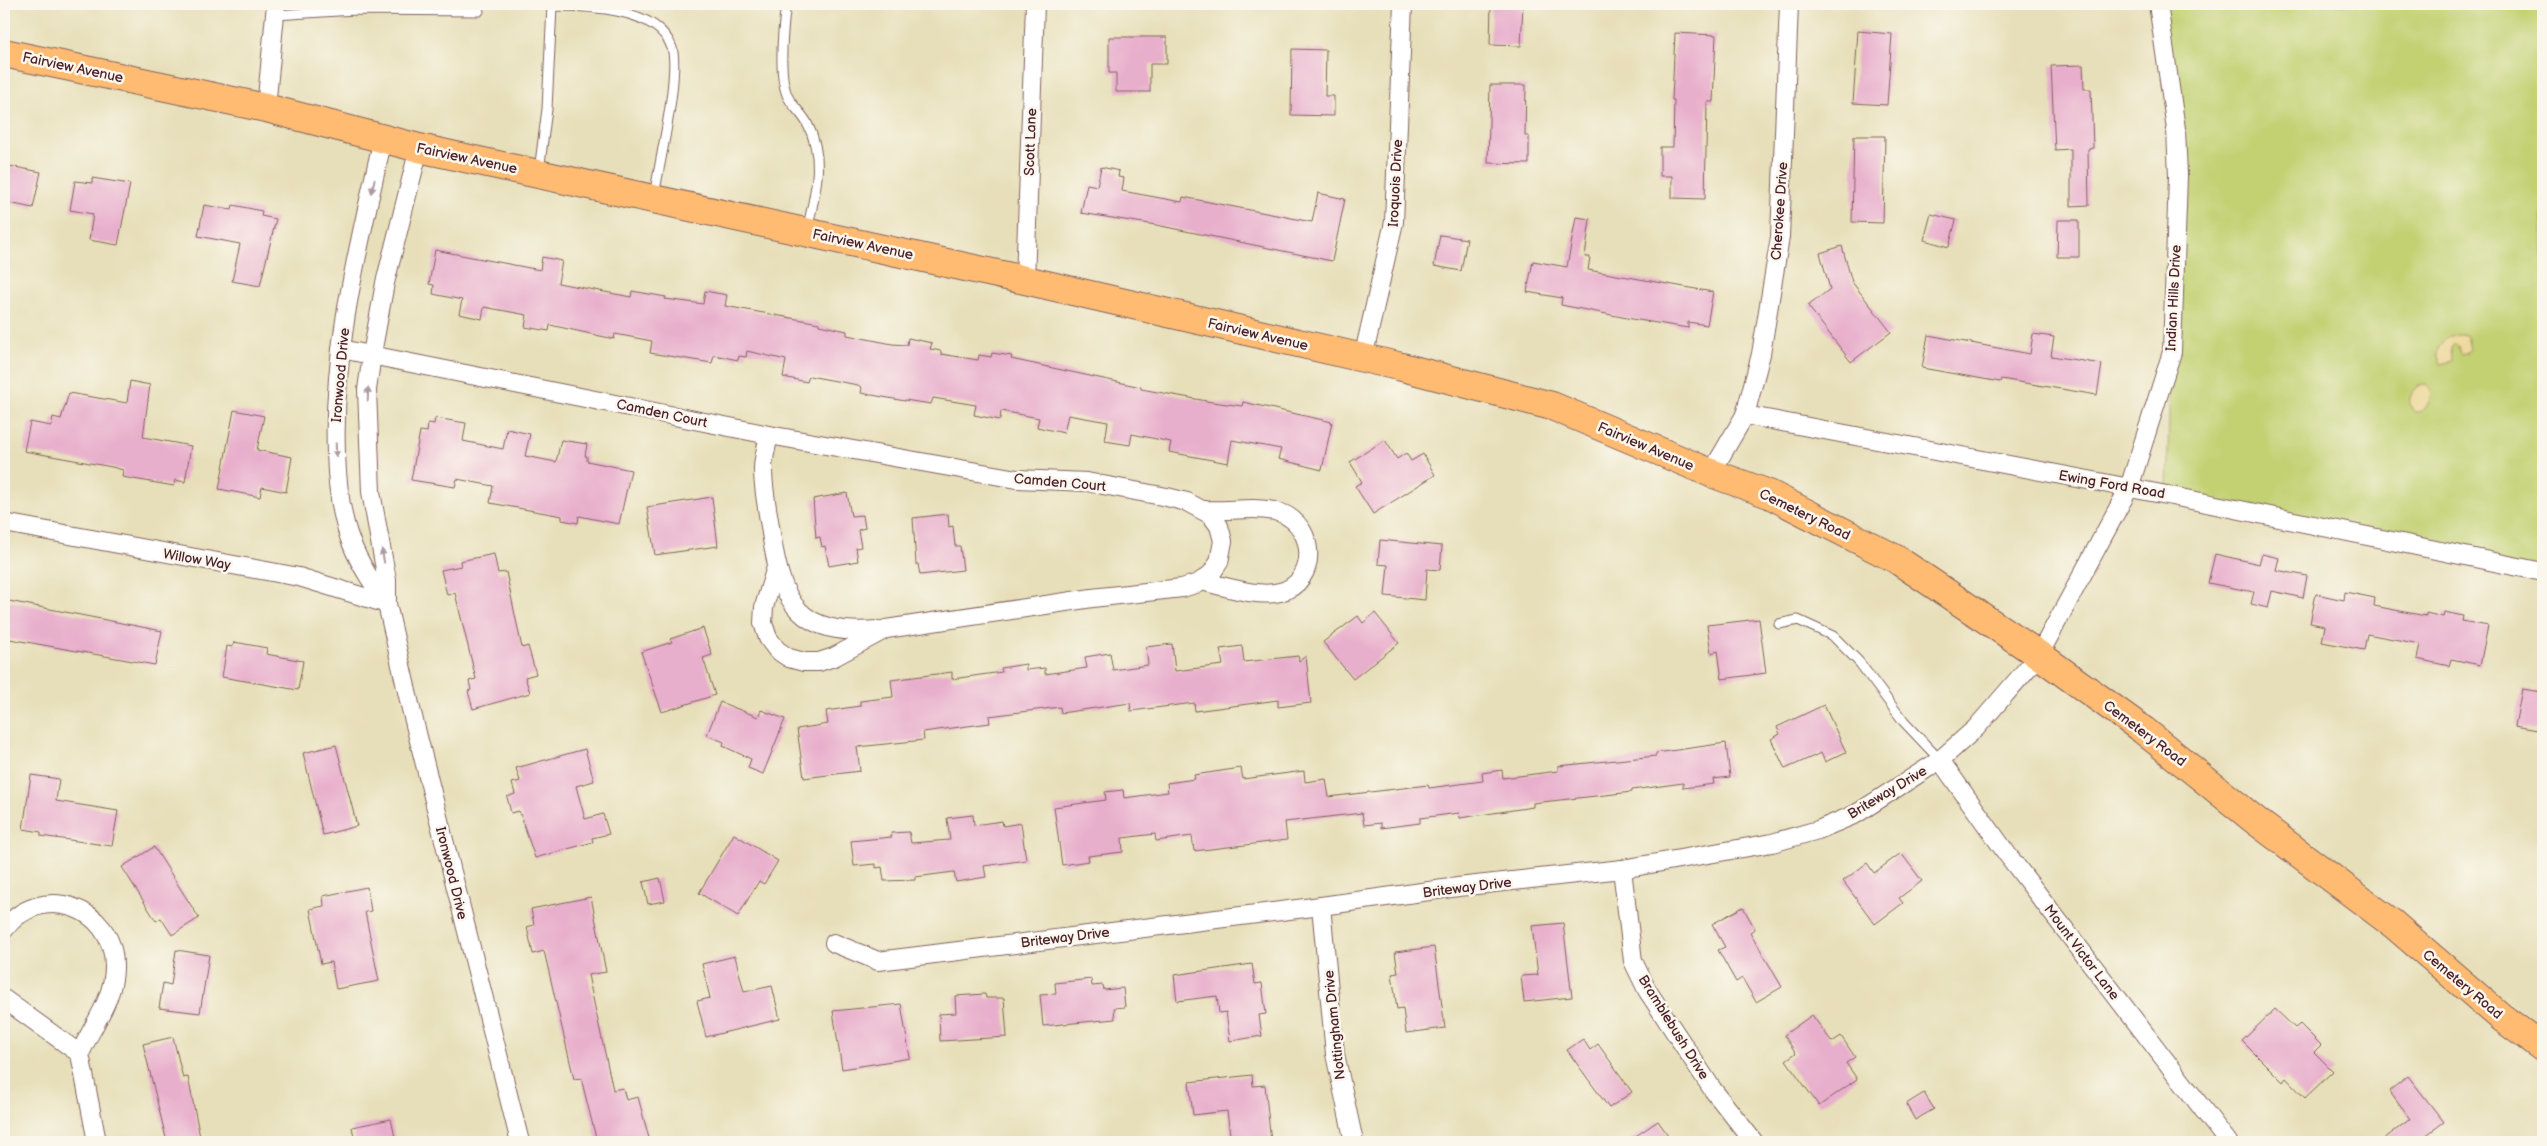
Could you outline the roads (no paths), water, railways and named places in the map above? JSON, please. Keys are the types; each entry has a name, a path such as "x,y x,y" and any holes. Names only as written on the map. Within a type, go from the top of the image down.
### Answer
{"main road":[{"name":"Fairview Avenue","path":"4,53 266,108 418,148 1024,280 1363,358 1552,406 1711,473"},
{"name":"Cemetery Road","path":"1711,473 1769,494 1896,560 2039,655 2143,730 2256,821 2393,924 2501,1017 2543,1048"}],"street":[{"name":"Scott Lane","path":"1024,280 1035,4"},
{"name":"Iroquois Drive","path":"1363,358 1394,222 1403,4"},
{"name":"Cherokee Drive","path":"1745,415 1761,354 1780,237 1788,4"},
{"name":"Indian Hills Drive","path":"2039,655 2129,488 2172,352 2178,176 2172,94 2158,4"},
{"path":"266,108 276,9"},
{"name":"Ironwood Drive","path":"383,138 348,296 336,392 337,485 353,547 362,569 387,604"},
{"name":"Ironwood Drive","path":"418,148 385,283 372,354 367,390 369,464 387,580 387,604 426,774 520,1142"},
{"name":"Camden Court","path":"341,349 769,435 1018,479 1087,482 1188,502 1205,510"},
{"path":"1711,473 1745,415"},
{"name":"Ewing Ford Road","path":"1745,415 2129,488 2543,572"},
{"path":"769,435 763,467 776,567 788,598 811,620 841,630 886,629 1092,598 1182,588 1201,581 1216,568 1223,548 1219,526 1216,520 1205,510"},
{"path":"1201,581 1262,592 1283,591 1293,586 1302,577 1308,566 1309,554 1308,542 1302,530 1293,520 1282,514 1262,510 1205,510"},
{"name":"Willow Way","path":"4,523 299,577 387,604"},
{"path":"776,567 764,607 763,623 772,644 789,658 804,662 827,660 886,629"},
{"name":"Briteway Drive","path":"834,943 878,961 1321,906 1458,887 1622,869 1772,843 1818,830 1871,806 1910,778 1940,760 1976,728 2039,655"},
{"name":"Mount Victor Lane","path":"1940,760 2007,854 2228,1142"},
{"name":"Bramblebush Drive","path":"1622,869 1633,961 1647,990 1713,1090 1754,1142"},
{"path":"4,930 20,913 39,906 60,904 84,911 94,918 108,938 112,951 114,979 108,1001 80,1054 97,1142"},
{"name":"Nottingham Drive","path":"1321,906 1335,1054 1354,1142"},
{"path":"4,999 16,1010 80,1054"}],"lane":[{"path":"786,4 781,52 787,95 810,128 816,143 820,172 807,232"},
{"path":"538,174 547,109 552,5 612,8 628,14 660,31 672,48 674,65 653,199"},
{"path":"276,9 479,11"},
{"path":"1779,624 1798,620 1833,636 1859,662 1904,722 1940,760"}]}
